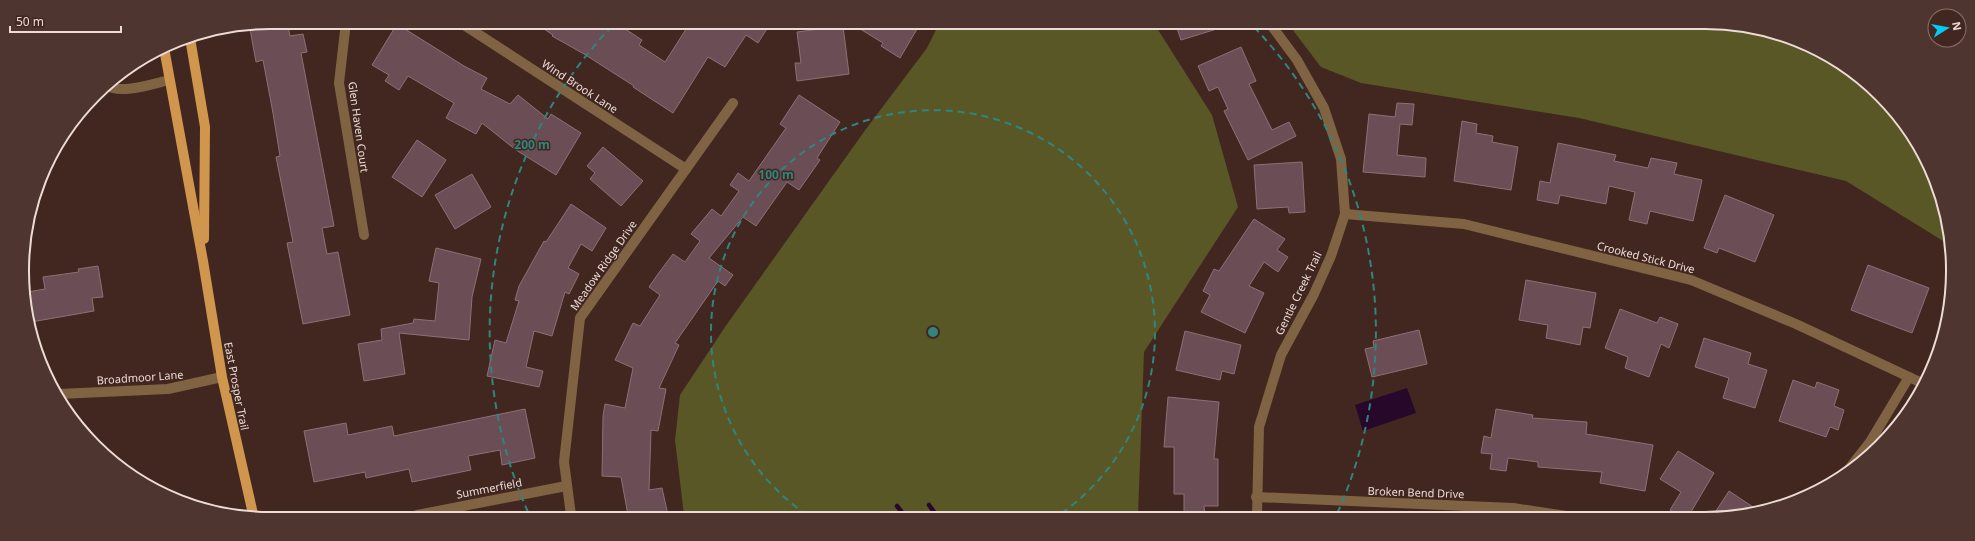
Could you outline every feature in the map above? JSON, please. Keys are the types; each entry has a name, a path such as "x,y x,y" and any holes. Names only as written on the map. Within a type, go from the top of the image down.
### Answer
{"main road":[{"name":"East Prosper Trail","path":"191,43 205,127 203,261"},
{"name":"East Prosper Trail","path":"165,53 203,261 222,377 252,511"}],"street":[{"name":"Glen Haven Court","path":"345,29 339,83 364,235"},
{"name":"Wind Brook Lane","path":"470,29 686,169"},
{"name":"Gentle Creek Trail","path":"1257,512 1259,427 1281,355 1331,256 1345,214 1341,159 1324,108 1298,60 1274,29"},
{"path":"111,89 120,90 170,80"},
{"name":"Meadow Ridge Drive","path":"570,512 564,462 580,318 733,103"},
{"name":"Crooked Stick Drive","path":"1345,214 1464,224 1691,280 1796,324 1919,382"},
{"name":"Broadmoor Lane","path":"63,394 168,389 222,377"},
{"path":"1859,456 1870,442 1909,377"},
{"name":"Summerfield","path":"432,512 566,486"},
{"name":"Broken Bend Drive","path":"1256,497 1514,508 1540,512"}],"shaded area":[{"path":"936,29 1158,29 1212,115 1238,207 1144,352 1138,512 684,512 675,440 680,395 725,327 866,129 927,48"},
{"path":"1292,29 1704,29 1736,31 1767,37 1797,47 1825,61 1852,79 1886,111 1914,150 1928,178 1938,208 1944,242 1846,181 1579,118 1361,83 1321,67"},
{"path":"1407,388 1416,413 1363,431 1355,405"}],"building":[{"path":"288,29 290,36 303,34 307,52 301,53 334,226 322,228 327,254 338,252 350,315 303,324 287,243 293,242 276,157 280,156 273,113 263,60 256,62 250,30"},
{"path":"394,29 405,29 464,66 487,78 481,89 510,104 518,95 548,119 551,114 581,133 556,175 516,150 482,123 476,134 446,118 454,103 408,76 399,90 385,81 389,75 372,65"},
{"path":"544,29 625,29 642,40 639,45 665,62 686,29 767,29 758,43 746,35 725,67 708,57 673,113 584,54 552,36 553,35"},
{"path":"820,29 843,29 849,74 797,81 795,63 801,63 797,32"},
{"path":"860,29 917,29 900,58 881,46 883,43"},
{"path":"1177,29 1217,29 1181,40"},
{"path":"1241,47 1256,81 1249,84 1272,130 1289,122 1296,136 1248,160 1224,111 1228,109 1218,87 1209,91 1198,66"},
{"path":"799,95 840,122 817,158 820,160 799,190 787,182 756,226 743,217 709,258 733,275 725,286 718,281 675,343 679,345 659,388 666,389 658,431 651,430 649,490 662,488 667,512 627,512 621,477 602,476 603,416 605,404 625,408 633,368 615,360 633,323 640,326 660,295 649,287 658,274 673,254 685,262 700,241 691,234 712,209 721,216 739,191 730,185 738,173 749,181 786,128 780,124"},
{"path":"1397,103 1414,104 1412,125 1400,124 1397,155 1426,158 1425,177 1363,172 1369,114 1395,117"},
{"path":"1462,121 1477,124 1476,133 1493,136 1492,142 1518,147 1511,190 1454,181"},
{"path":"417,140 446,160 422,197 392,177"},
{"path":"1558,143 1616,155 1614,161 1648,168 1651,158 1677,163 1674,174 1702,180 1693,221 1650,211 1647,224 1629,220 1635,192 1609,186 1606,204 1560,195 1558,204 1537,200 1540,181 1550,183"},
{"path":"603,147 643,181 621,206 590,179 595,173 587,166"},
{"path":"1302,162 1305,212 1289,213 1288,207 1257,209 1254,165"},
{"path":"472,174 491,207 455,229 435,195"},
{"path":"1725,195 1774,215 1755,262 1719,248 1717,253 1704,248"},
{"path":"571,204 606,228 592,251 581,244 568,268 579,274 569,294 565,292 552,336 534,331 526,367 543,371 539,387 487,376 495,340 506,343 519,301 515,300 519,286 544,241 546,242"},
{"path":"1254,219 1285,239 1277,250 1288,257 1278,272 1264,262 1249,286 1264,293 1245,333 1201,312 1210,295 1203,291 1214,269 1219,271"},
{"path":"436,248 481,259 472,297 469,340 399,333 405,374 364,381 358,344 382,340 381,329 413,323 414,319 435,321 439,283 429,281"},
{"path":"1868,265 1929,288 1912,333 1851,310"},
{"path":"98,266 103,297 92,298 94,311 35,321 30,292 45,289 43,277 79,272 78,269"},
{"path":"1526,280 1596,293 1590,328 1583,327 1580,345 1546,338 1548,325 1519,320"},
{"path":"1620,309 1657,323 1660,317 1678,324 1669,348 1661,344 1649,377 1625,368 1628,357 1605,348"},
{"path":"1419,330 1427,364 1372,377 1365,349 1374,347 1373,341"},
{"path":"1185,331 1241,345 1234,374 1222,371 1220,380 1176,370"},
{"path":"1704,338 1751,353 1748,364 1767,370 1755,408 1723,398 1729,378 1695,367"},
{"path":"1793,380 1815,388 1817,382 1839,390 1834,406 1844,410 1838,430 1830,427 1826,437 1779,421"},
{"path":"1168,397 1219,402 1214,459 1218,459 1218,506 1204,506 1205,512 1184,512 1184,494 1174,494 1174,447 1164,447"},
{"path":"525,409 535,458 502,465 500,450 468,456 471,470 412,482 409,469 366,478 365,472 314,482 304,431 346,423 348,435 392,426 394,436"},
{"path":"1496,409 1533,415 1532,418 1587,422 1586,434 1653,445 1645,491 1600,483 1602,472 1538,467 1538,462 1508,458 1506,471 1490,469 1492,454 1481,453 1484,436 1491,438"},
{"path":"1678,451 1714,473 1691,512 1673,512 1670,510 1681,492 1660,479"},
{"path":"1729,491 1753,507 1736,510 1716,511"}],"waterway":[{"path":"929,505 934,512"},
{"path":"897,506 902,512"}]}
